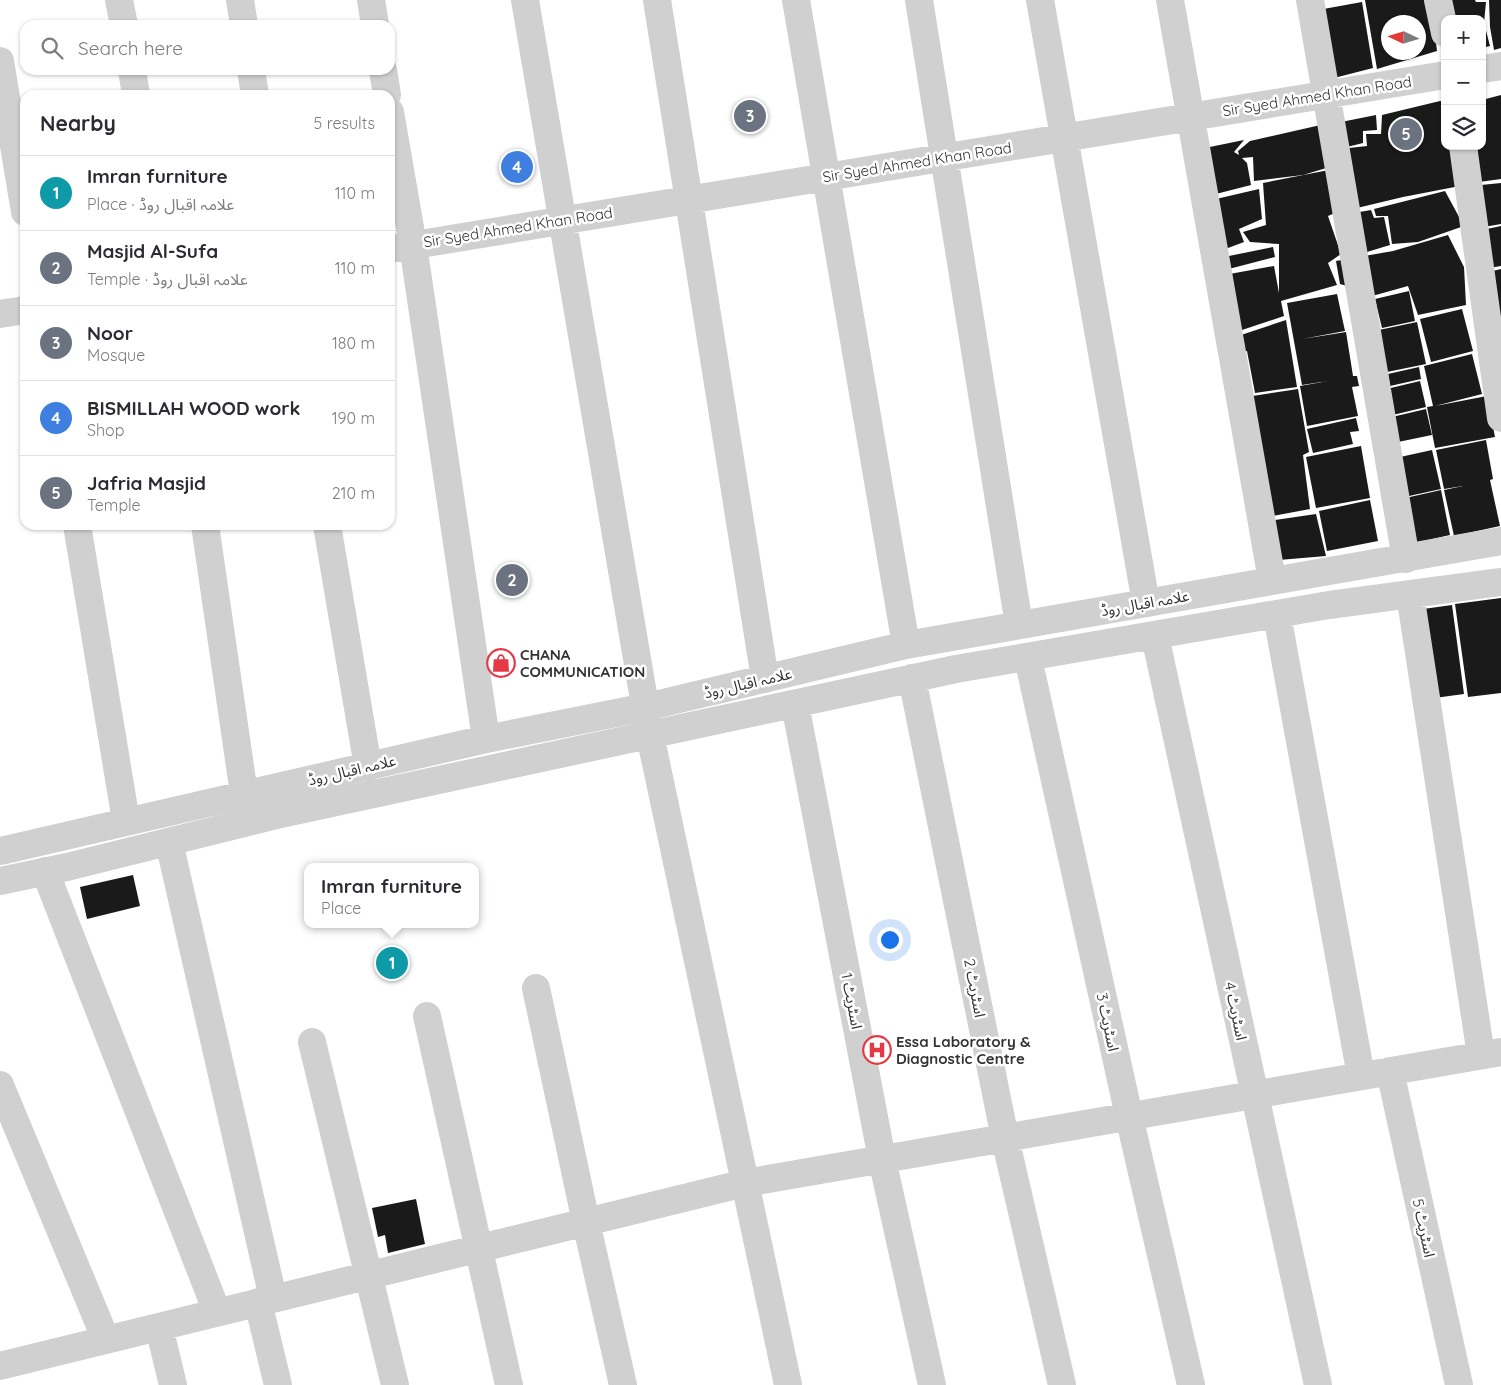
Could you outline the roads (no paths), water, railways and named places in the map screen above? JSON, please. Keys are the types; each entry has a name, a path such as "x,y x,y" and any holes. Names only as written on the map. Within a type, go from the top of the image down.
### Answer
{"street":[{"path":"119,0 123,20"},
{"path":"240,0 243,20"},
{"path":"371,0 374,20"},
{"path":"525,0 564,220 650,735 788,1385"},
{"path":"657,0 765,679"},
{"path":"796,0 906,645"},
{"path":"919,0 1019,625"},
{"path":"1040,0 1146,603"},
{"path":"1170,0 1272,580"},
{"path":"1310,0 1328,94 1406,559"},
{"path":"1438,0 1441,15"},
{"path":"0,61 20,182"},
{"path":"1486,68 1501,66"},
{"path":"133,75 135,90"},
{"path":"252,75 255,90"},
{"path":"384,75 386,90"},
{"name":"Sir Syed Ahmed Khan Road","path":"402,247 1441,76"},
{"path":"1464,150 1501,418"},
{"path":"395,168 402,247 486,739"},
{"path":"0,314 20,311"},
{"path":"78,530 126,821"},
{"path":"206,530 244,794"},
{"path":"329,530 368,767"},
{"name":"علامہ اقبال روڈ","path":"0,850 486,739 646,707 906,645 1501,541"},
{"name":"علامہ اقبال روڈ","path":"0,881 45,870 67,867 285,813 956,669 1328,605 1501,582"},
{"path":"0,1366 745,1183 1491,1053 1410,594"},
{"path":"1277,615 1361,1076"},
{"name":"اسٹریٹ 4","path":"1155,636 1318,1385"},
{"name":"اسٹریٹ 3","path":"1028,658 1129,1116 1191,1385"},
{"name":"اسٹریٹ 2","path":"912,678 1005,1138 1062,1385"},
{"name":"اسٹریٹ 1","path":"795,704 882,1159 932,1385"},
{"path":"168,842 266,1300 278,1385"},
{"path":"45,870 217,1312"},
{"path":"536,988 623,1385"},
{"path":"427,1016 509,1385"},
{"path":"312,1042 395,1385"},
{"name":"اسٹریٹ 5","path":"1390,1071 1459,1385"},
{"path":"0,1085 106,1340"},
{"path":"159,1327 173,1385"}],"place":[{"name":"Noor","path":"750,116"},
{"name":"Jafria Masjid","path":"1406,134"},
{"name":"BISMILLAH WOOD work","path":"517,167"},
{"name":"Masjid Al-Sufa","path":"512,580"},
{"name":"CHANA COMMUNICATION","path":"501,663"},
{"name":"Imran furniture","path":"392,963"},
{"name":"Essa Laboratory & Diagnostic Centre","path":"877,1050"}]}
